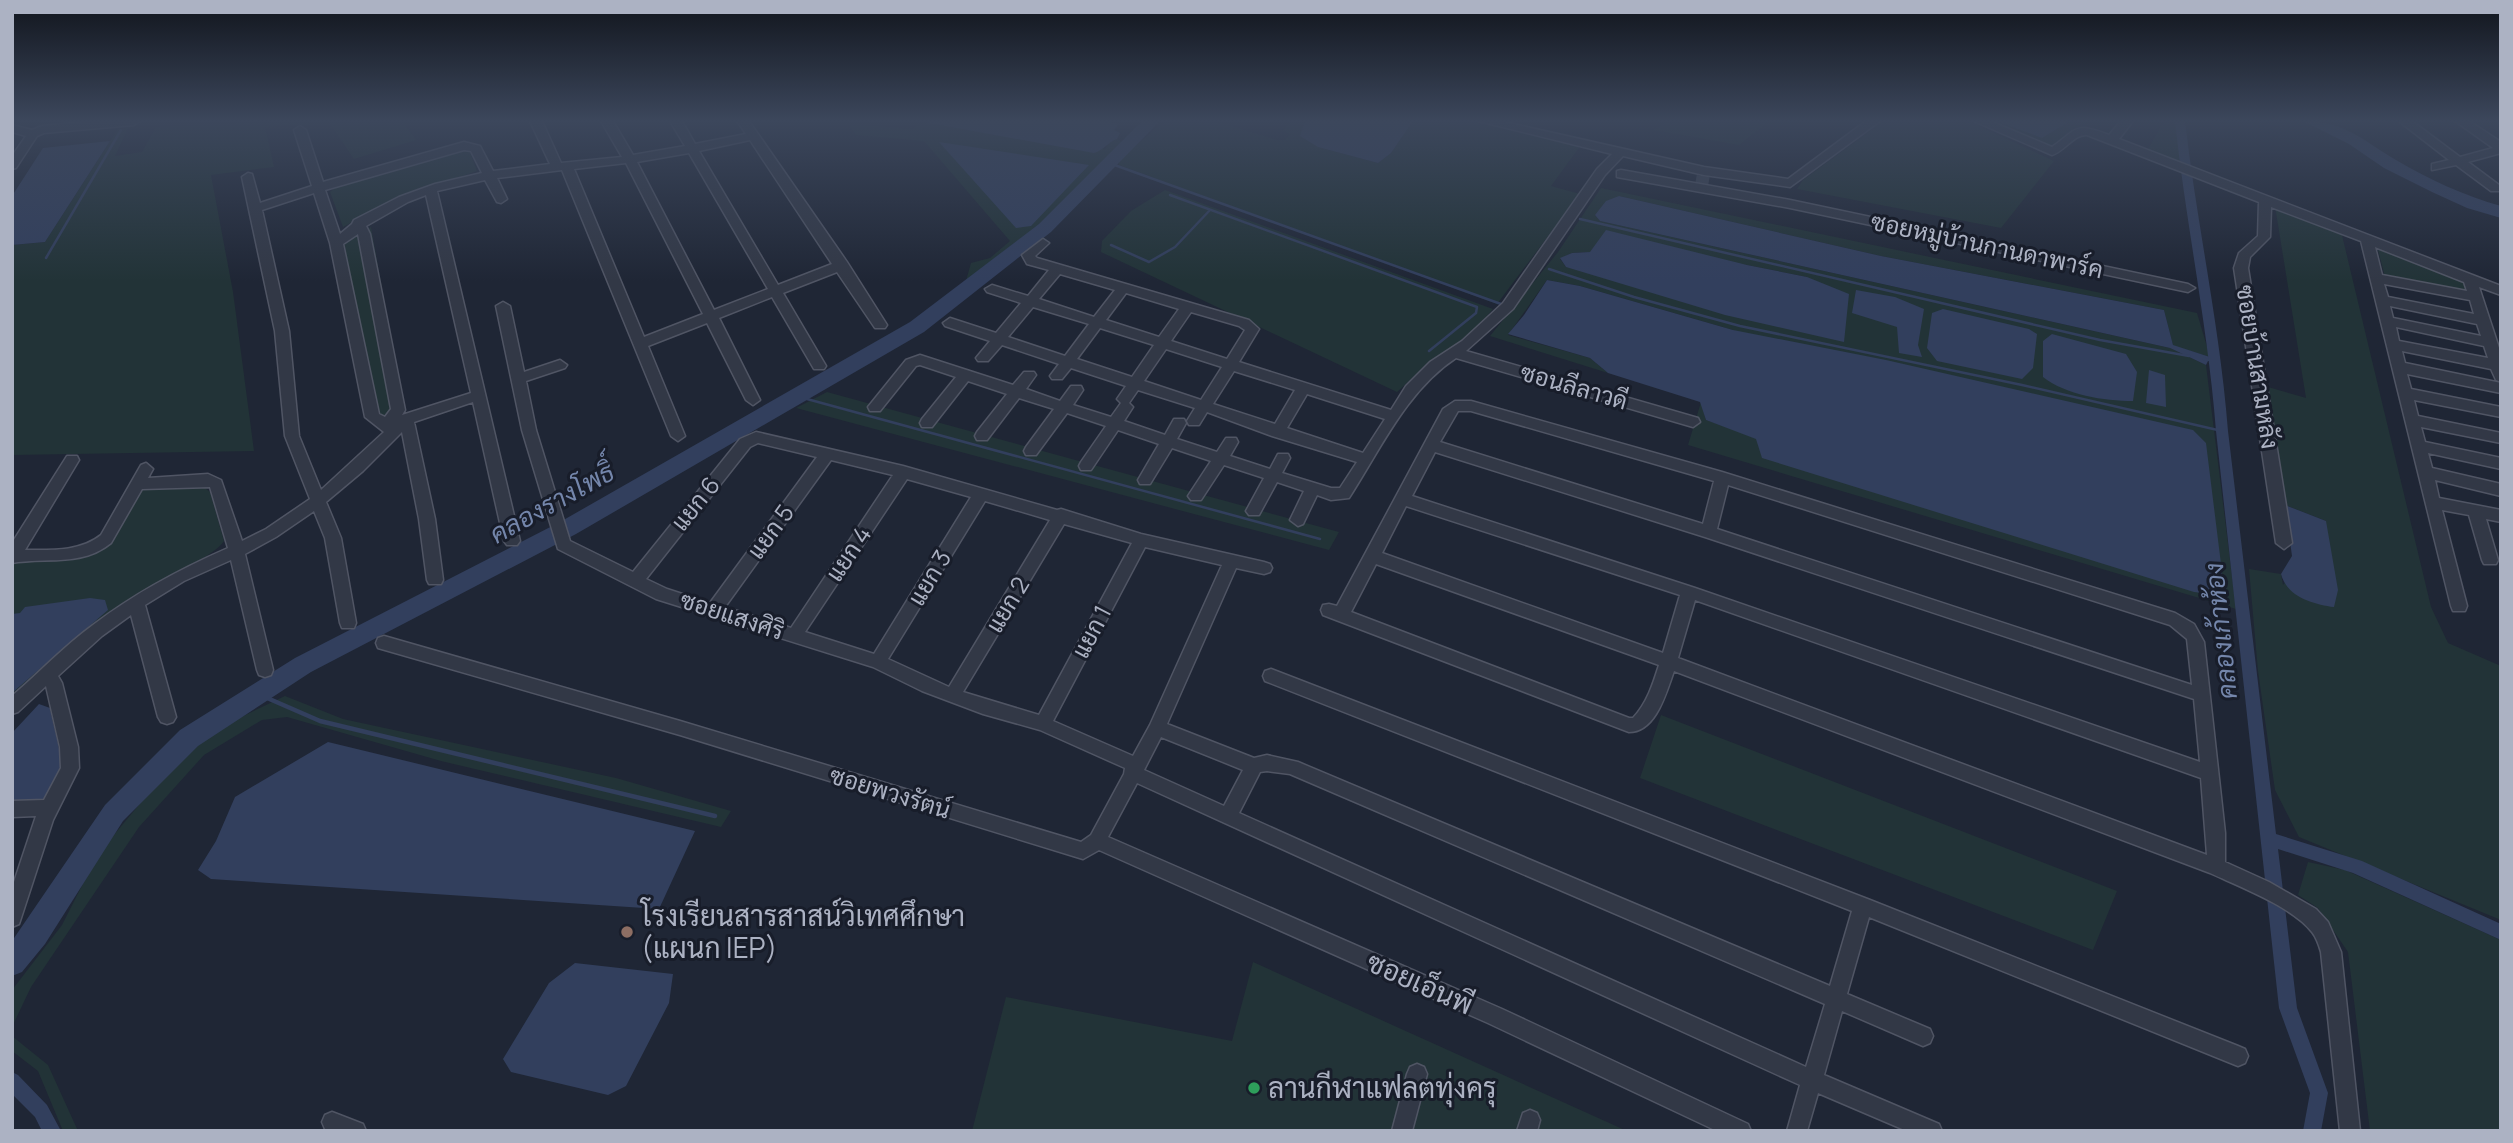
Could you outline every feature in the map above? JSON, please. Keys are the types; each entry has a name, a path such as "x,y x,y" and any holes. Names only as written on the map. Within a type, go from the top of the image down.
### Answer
{"street":[{"path":"315,174 336,243 372,417 389,428"},
{"path":"256,208 364,174"},
{"path":"336,243 358,223 386,208 431,190 486,174"},
{"path":"487,174 501,199"},
{"path":"565,174 678,436"},
{"path":"638,174 753,400"},
{"path":"708,174 819,366"},
{"path":"779,174 880,325"},
{"path":"875,407 915,361 920,360 1272,475 1343,495 1411,390 1435,365 1455,353 1508,306 1599,174"},
{"name":"ซอยหมู่บ้านกานดาพาร์ค","path":"1623,174 1790,204 2189,288"},
{"path":"1731,174 1790,183 1802,174"},
{"path":"2203,174 2501,291"},
{"path":"2478,174 2495,188"},
{"path":"248,177 282,331 292,436 307,478 319,500 339,565 348,622"},
{"path":"431,190 512,541"},
{"name":"ซอยบ้านสามหลัง","path":"2265,198 2264,237 2244,256 2241,268 2284,543"},
{"path":"12,707 96,631 136,603 178,577 271,533 319,500 358,467 389,428 398,410 364,234 358,223"},
{"path":"2366,237 2459,606"},
{"path":"1043,243 1028,255 1029,258 1188,306 1252,329 1204,407 1168,440 1144,480"},
{"path":"640,344 710,319 842,265"},
{"path":"984,358 1058,268"},
{"path":"2376,278 2475,298"},
{"path":"2470,279 2499,371"},
{"path":"1056,376 1124,287"},
{"path":"992,289 1029,303 1392,416"},
{"path":"2382,300 2482,320"},
{"name":"ซอยแสงศิริ","path":"503,306 517,379 556,528 563,545 634,582 878,662 928,686 983,707 1043,724 1227,817 1810,1079 1933,1131"},
{"path":"1086,466 1115,424 1135,384 1188,306"},
{"path":"2388,321 2490,343"},
{"path":"950,323 1366,459"},
{"path":"2394,345 2499,371"},
{"name":"ซอนลีลาวดี","path":"1455,353 1693,422"},
{"path":"517,379 560,365"},
{"path":"2399,367 2501,388"},
{"path":"926,423 966,374"},
{"path":"982,436 1029,375"},
{"path":"1277,432 1304,388"},
{"path":"1031,451 1076,390"},
{"path":"2406,393 2501,412"},
{"path":"389,428 406,419 479,395"},
{"path":"1689,592 1669,662 1647,714 1637,725 1629,725 1335,612 1372,556 1450,409 1463,404 1722,478 2175,620 2194,634 2216,833 2216,867"},
{"path":"406,419 427,519 435,580"},
{"path":"2413,420 2501,438"},
{"name":"แยก 6","path":"634,582 745,443 756,437 765,437 828,453"},
{"path":"1195,496 1231,442"},
{"path":"1431,445 1709,532 2202,695"},
{"path":"2418,446 2501,464"},
{"path":"828,453 1061,515 1141,540 1264,568"},
{"name":"แยก 5","path":"714,610 828,453"},
{"path":"1254,511 1283,458"},
{"path":"13,556 72,460"},
{"path":"13,556 81,552 98,548 106,539 146,469"},
{"name":"แยก 4","path":"794,636 903,472"},
{"path":"2424,472 2501,490"},
{"path":"1709,532 1722,478"},
{"path":"137,484 212,481 218,489 237,551 265,670"},
{"path":"1298,520 1313,488"},
{"name":"แยก 3","path":"878,662 981,494"},
{"path":"1404,499 1689,592 2209,773"},
{"path":"2431,502 2501,516"},
{"path":"2476,512 2490,560"},
{"name":"แยก 2","path":"953,694 1061,515"},
{"name":"แยก 1","path":"1043,724 1141,540"},
{"path":"1372,556 1669,662 2216,867 2262,888 2309,915 2321,928 2331,952 2350,1131"},
{"path":"1097,841 1157,728 1231,562"},
{"path":"136,603 167,717"},
{"name":"ซอยพวงรัตน์","path":"384,643 680,728 1077,850 1089,848 1097,841"},
{"path":"12,918 39,832 69,774 70,759 54,683 46,675"},
{"path":"1270,676 1863,906 2238,1056"},
{"path":"1157,728 1254,766 1267,763 1292,767 1923,1036"},
{"path":"1227,817 1254,766"},
{"path":"12,809 50,808"},
{"name":"ซอยเอ็นพี","path":"1097,841 1495,1016 1741,1131"},
{"path":"1797,1131 1810,1079 1863,906"},
{"path":"1402,1131 1417,1074"},
{"path":"332,1122 356,1131"}],"shaded area":[{"path":"89,174 216,174 211,175 233,292 254,451 12,455 12,245 45,242"},
{"path":"377,174 467,174 400,197 343,227 330,192 337,186"},
{"path":"953,174 1091,174 1041,227 965,284 971,263 990,258 1010,241"},
{"path":"1144,174 1560,174 1551,186 1580,194 1497,304"},
{"path":"1811,174 2043,174 2001,228 1797,189"},
{"path":"1601,188 2197,313 2210,357 2173,346 2164,310 1881,256 1619,196 1595,215 1600,221 2170,348 2206,365 2236,609 1688,445 1701,402 1706,420 2219,594 2222,572 1733,330 1580,286 1547,280 1508,335 1590,358 1608,373 1490,336 1558,252","holes":["1590,252 1747,265 1807,277 1566,267 1560,259 1572,253"]},
{"path":"1165,190 1493,309 1462,344 1430,362 1397,392 1101,252 1102,241 1131,211"},
{"path":"2275,206 2341,231 2431,607 2448,643 2501,666 2501,920 2299,837 2275,790 2258,671 2249,569 2281,574 2283,585 2326,521 2285,505 2268,387 2306,398"},
{"path":"371,227 405,416 376,424 342,246"},
{"path":"2377,246 2468,283 2472,294 2385,277"},
{"path":"827,392 1339,532 1329,550 796,408"},
{"path":"201,485 210,492 224,541 220,546 138,597 81,637 28,681 12,698 12,564 101,551 137,491 149,486"},
{"path":"285,696 343,719 616,778 731,811 721,827 441,761 287,717 262,720 204,755 139,827 31,987 12,1027 12,990 62,925 98,854 148,794 214,730"},
{"path":"1661,715 2117,891 2093,950 1640,778"},
{"path":"2308,862 2345,870 2501,940 2501,1131 2370,1131 2348,952 2318,908 2298,895"},
{"path":"1253,962 1627,1131 972,1131 1006,997 1232,1041"},
{"path":"12,1036 48,1065 78,1131 63,1131 38,1071 12,1051"}],"water":[{"path":"26,174 89,174 45,242 12,245 12,196"},
{"path":"968,174 1080,174 1031,226 1016,228"},
{"path":"1619,196 1881,256 2164,310 2173,345 2210,357 2206,365 2170,348 1600,221 1595,215 1606,201"},
{"path":"1606,230 1807,277 1849,294 1844,342 1725,315 1566,267 1560,258 1572,253 1590,252"},
{"path":"1547,280 1580,286 1733,330 1886,360 2193,430 2206,443 2222,572 2219,595 2194,592 1762,458 1756,439 1706,420 1700,402 1608,373 1590,358 1508,334"},
{"path":"1856,290 1895,297 1924,309 1918,345 1922,357 1899,353 1897,327 1852,313"},
{"path":"1943,309 2029,329 2037,334 2033,368 2022,379 1937,361 1927,348 1932,313"},
{"path":"2052,334 2126,354 2137,372 2133,401 2086,396 2043,377 2043,341"},
{"path":"2149,370 2165,375 2166,407 2146,403"},
{"path":"2285,505 2326,521 2338,590 2334,607 2302,598 2284,582 2281,574 2292,556"},
{"path":"90,598 105,600 108,610 12,693 12,614 20,613 25,607"},
{"path":"39,704 50,708 59,747 60,769 57,780 41,801 12,802 12,733"},
{"path":"328,742 695,831 659,909 211,879 198,870 216,841 235,797"},
{"path":"575,963 673,974 669,1003 626,1086 608,1095 511,1072 503,1059 549,983"}],"waterway":[{"path":"46,258 95,174"},
{"name":"คลองรางโพธิ์","path":"12,963 35,935 114,813 189,738 303,665 568,528 917,327 1045,228 1099,174"},
{"path":"1141,174 1501,304"},
{"name":"คลองเก้าห้อง","path":"2186,174 2217,364 2222,431 2288,1008 2319,1093 2312,1131"},
{"path":"2411,174 2473,204 2501,212"},
{"path":"1170,195 1477,307 1476,313 1429,351"},
{"path":"1111,245 1149,262 1175,247 1210,210"},
{"path":"1580,219 2100,340 2189,356"},
{"path":"1549,269 1634,297 1740,326 2022,385 2222,431"},
{"path":"2204,359 2216,361"},
{"path":"796,396 1320,539"},
{"path":"258,694 320,721 715,816"},
{"path":"2269,839 2356,866 2501,932"},
{"path":"12,1081 41,1111 52,1131"}],"tunnel":[{"path":"1701,189 1703,174"}],"place":[{"name":"โรงเรียนสารสาสน์วิเทศศึกษา (แผนก IEP)","path":"627,932"},
{"name":"ลานกีฬาแฟลตทุ่งครุ","path":"1254,1088"}]}
